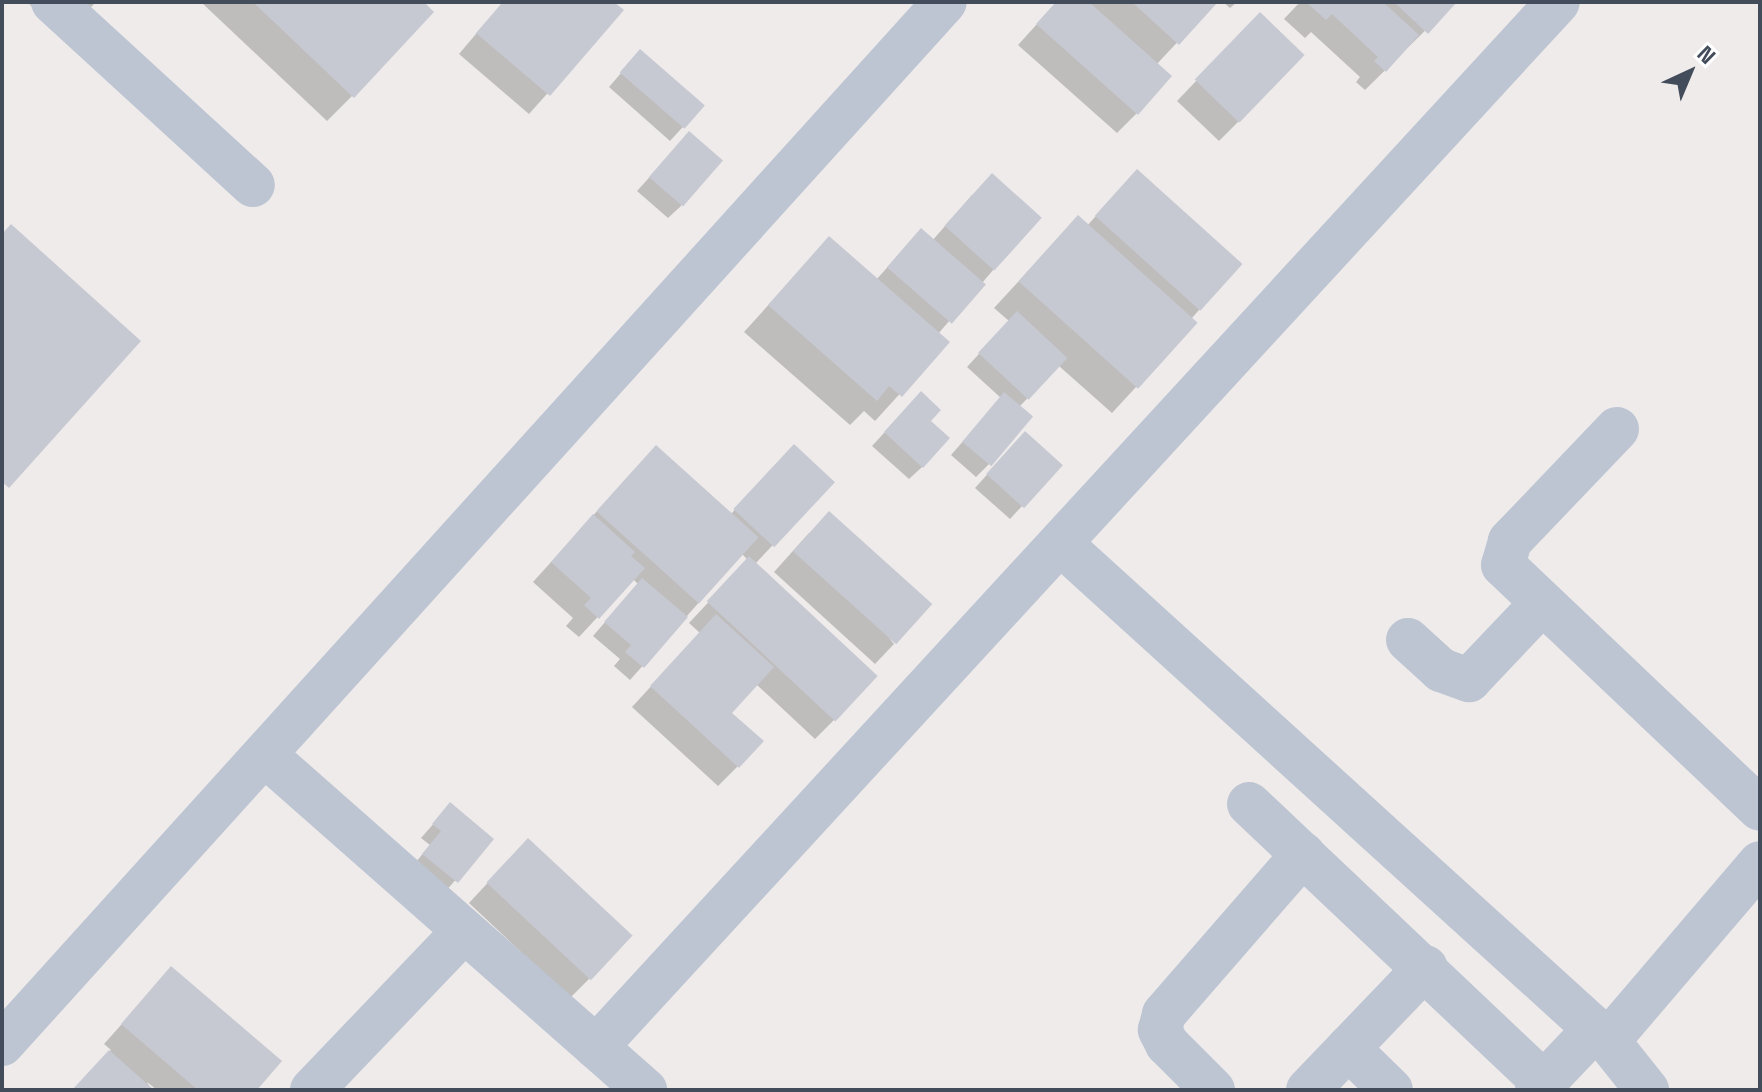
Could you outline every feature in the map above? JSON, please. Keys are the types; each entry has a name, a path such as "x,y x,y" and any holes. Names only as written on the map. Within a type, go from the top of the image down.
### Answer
{"street":[{"path":"53,2 253,185"},
{"path":"2,1044 945,2"},
{"path":"596,1047 1062,545 1558,2"},
{"path":"1617,429 1510,541 1503,565 1760,809"},
{"path":"1062,545 1601,1036 1647,1090"},
{"path":"1408,640 1441,670 1469,680 1542,603"},
{"path":"265,755 645,1090"},
{"path":"1249,804 1426,967 1540,1086 1601,1036 1760,863"},
{"path":"1213,1090 1167,1044 1160,1030 1164,1014 1303,854"},
{"path":"312,1090 464,931"},
{"path":"1308,1090 1426,967"},
{"path":"1348,1048 1391,1090"}],"building":[{"path":"253,2 424,2 434,12 354,98"},
{"path":"503,2 614,2 624,10 550,96 476,33"},
{"path":"1056,2 1089,2 1172,76 1138,115 1036,24"},
{"path":"1132,2 1218,2 1179,45"},
{"path":"1306,2 1383,2 1419,35 1386,72 1374,61 1378,57 1332,14 1326,20"},
{"path":"1394,2 1457,2 1428,34"},
{"path":"1260,12 1305,55 1239,123 1195,80"},
{"path":"640,49 705,105 685,129 620,72"},
{"path":"689,131 723,161 683,207 649,177"},
{"path":"1137,169 1243,264 1200,311 1095,216"},
{"path":"992,173 1042,218 994,271 944,226"},
{"path":"1078,215 1198,323 1138,389 1018,281"},
{"path":"11,224 141,341 9,488 2,482 2,234"},
{"path":"921,228 986,284 952,324 887,267"},
{"path":"829,236 950,342 902,397 889,386 877,401 768,305"},
{"path":"1017,311 1067,358 1029,400 978,353"},
{"path":"921,391 941,410 931,421 950,438 923,468 884,432"},
{"path":"1004,392 1033,416 991,466 962,442"},
{"path":"1025,431 1063,465 1024,508 986,474"},
{"path":"794,444 835,482 774,547 733,509"},
{"path":"656,445 759,537 699,603 596,511"},
{"path":"829,511 932,604 896,644 793,551"},
{"path":"593,514 635,552 631,556 645,568 599,619 584,605 591,598 551,562"},
{"path":"749,556 878,676 835,721 707,601"},
{"path":"642,578 688,617 644,668 625,652 631,645 604,622"},
{"path":"716,614 774,667 732,713 764,741 739,768 650,686"},
{"path":"450,802 494,839 458,883 422,854 441,831 432,824"},
{"path":"528,838 633,936 591,980 486,883"},
{"path":"171,966 282,1061 257,1090 198,1090 121,1024"},
{"path":"109,1050 154,1090 72,1090"}]}
